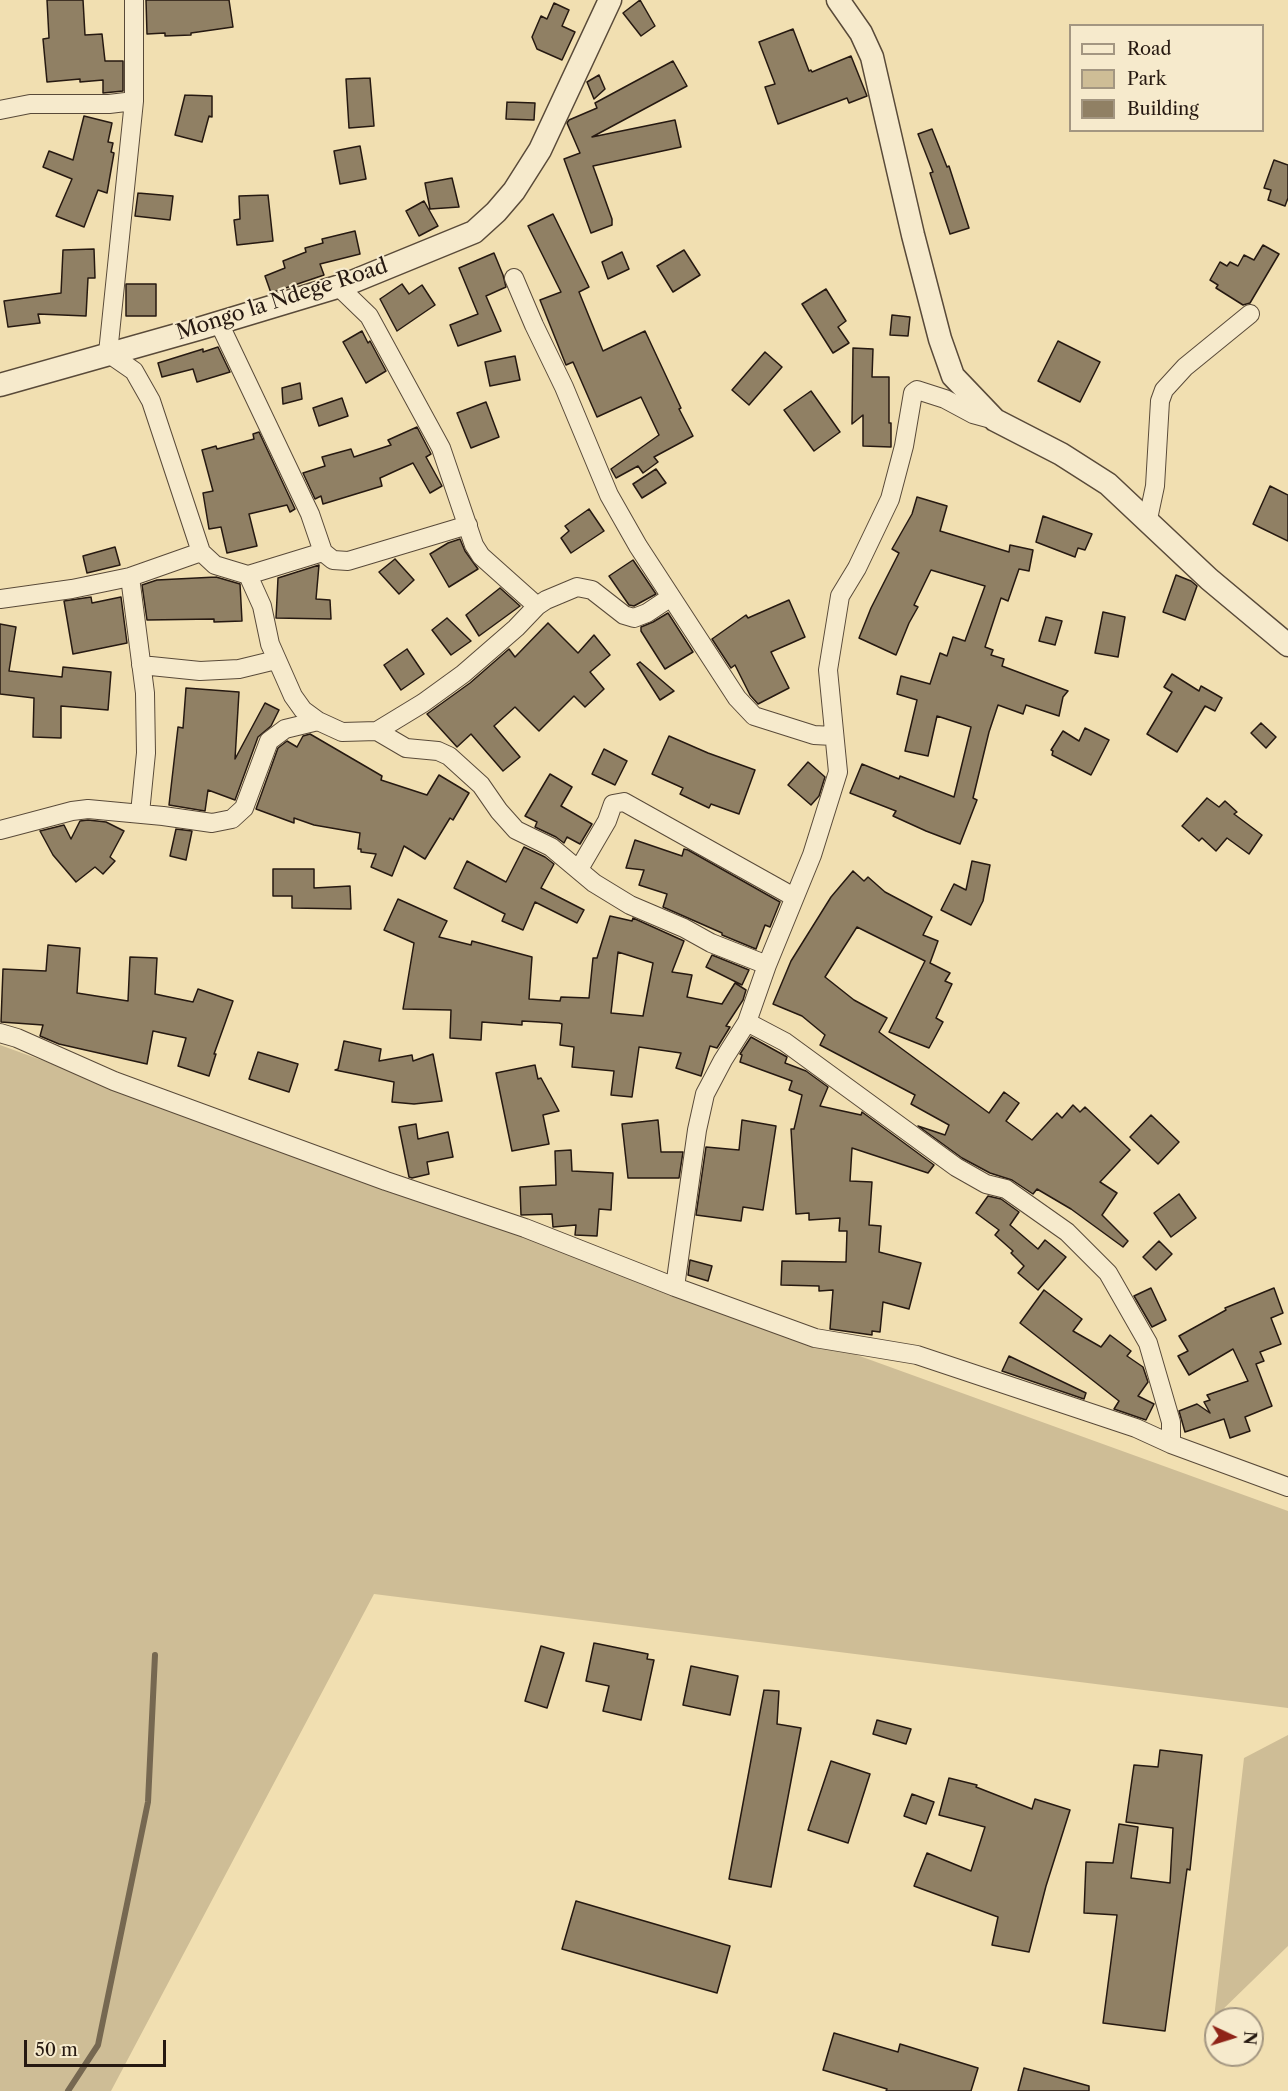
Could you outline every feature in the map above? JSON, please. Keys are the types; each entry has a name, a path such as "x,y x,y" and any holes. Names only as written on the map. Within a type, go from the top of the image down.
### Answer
{"street":[{"path":"134,0 134,101 108,353 134,371 152,401 201,552 215,565 248,575 323,552"},
{"name":"Mongo la Ndege Road","path":"0,385 219,323 339,286 474,232 514,191 540,150 610,0"},
{"path":"839,0 861,33 872,57 913,235 940,339 953,376 995,420"},
{"path":"0,110 30,104 109,104 134,101"},
{"path":"514,278 564,387 609,495 670,597 737,698 754,716 814,735 833,736"},
{"path":"339,286 369,316 441,448 474,545 481,556 537,606"},
{"path":"1148,519 1155,486 1160,401 1164,390 1185,367 1250,314"},
{"path":"219,323 310,514 323,552 333,560 348,561 468,525"},
{"path":"675,1287 697,1130 705,1094 747,1022 767,964 812,855 838,772 828,670 840,596 858,568 890,499 904,446 913,393 917,390 945,399 973,414 995,420 1061,454 1108,484 1148,519 1209,579 1288,645"},
{"path":"0,599 72,589 130,577 201,552"},
{"path":"248,575 262,606 270,644 293,696 303,710 318,721 342,732 377,731 423,703 463,674 516,628 537,606 577,587 592,590 624,615 634,618 647,613 670,597"},
{"path":"130,577 145,693 146,753 140,813"},
{"path":"141,665 200,671 239,669 276,660"},
{"path":"0,830 80,810 100,809 212,823 232,819 244,808 269,741 285,729 318,721"},
{"path":"377,731 406,748 438,751 449,756 481,785 516,830 551,847 594,883 630,905 684,928 711,943 767,964"},
{"path":"579,869 607,821 613,804 624,802 794,897"},
{"path":"747,1022 785,1042 957,1167 986,1185 1006,1189 1022,1199 1066,1232 1108,1273 1148,1343 1171,1422 1171,1444"},
{"path":"0,1033 17,1038 114,1081 525,1228 675,1287 815,1338 917,1355 1136,1428 1171,1444 1288,1486"}],"green space":[{"path":"0,1045 1288,1511 1288,1708 374,1594 111,2091 0,2091"},
{"path":"1288,1735 1288,1946 1225,2007 1215,2007 1244,1758"}],"building":[{"path":"47,0 83,0 85,35 102,34 105,61 123,61 123,91 103,93 103,80 80,82 80,79 47,82 43,39 49,38"},
{"path":"146,0 229,0 233,27 191,33 191,35 147,34"},
{"path":"640,0 655,26 641,36 623,13"},
{"path":"554,3 569,10 562,26 575,32 562,60 537,49 532,37 541,16 547,19"},
{"path":"793,29 809,71 812,72 851,56 867,96 849,103 847,98 778,124 765,87 775,84 759,42"},
{"path":"673,61 687,86 592,137 675,120 681,147 593,166 612,219 612,225 591,233 564,159 580,153 567,123 597,108 595,103"},
{"path":"599,75 605,89 594,99 587,82"},
{"path":"370,78 374,126 349,128 346,79"},
{"path":"185,95 212,96 212,117 209,116 202,142 175,135"},
{"path":"507,102 535,103 534,120 506,119"},
{"path":"84,116 112,123 108,142 113,143 111,152 114,153 107,193 98,190 84,227 56,216 72,179 43,167 49,151 73,160"},
{"path":"932,129 947,167 949,166 969,228 950,234 930,173 933,172 918,134"},
{"path":"360,146 366,179 340,184 334,151"},
{"path":"1274,160 1288,165 1288,198 1285,206 1268,200 1271,190 1264,188"},
{"path":"452,178 459,207 430,209 425,183"},
{"path":"138,193 173,196 170,220 135,216"},
{"path":"268,195 273,241 237,245 234,220 240,219 239,196"},
{"path":"424,201 438,226 419,236 406,211"},
{"path":"553,214 589,287 579,292 603,351 645,331 693,436 654,457 658,462 643,473 638,466 616,478 611,469 659,435 641,397 597,417 573,362 566,365 540,300 561,292 528,226"},
{"path":"355,231 360,254 320,264 324,275 271,293 265,276 285,268 283,261 306,252 305,248 323,243 322,239"},
{"path":"1263,245 1279,254 1250,303 1243,305 1216,288 1218,285 1210,280 1220,262 1227,266 1230,262 1238,266 1244,255 1254,260"},
{"path":"94,249 95,278 88,278 86,316 38,314 40,323 8,327 4,301 61,293 63,250"},
{"path":"684,250 700,275 673,292 657,266"},
{"path":"622,252 629,269 608,279 602,262"},
{"path":"494,253 506,287 486,296 501,331 458,346 450,325 478,314 459,268"},
{"path":"126,284 156,284 156,316 126,316"},
{"path":"402,284 409,294 422,285 435,305 397,331 380,299"},
{"path":"826,289 846,321 838,327 849,343 833,353 802,304"},
{"path":"892,315 910,317 908,336 890,335"},
{"path":"362,331 386,371 366,383 343,342"},
{"path":"1058,341 1100,362 1080,402 1038,381"},
{"path":"218,347 230,372 197,382 193,369 162,377 158,363 203,349 203,352"},
{"path":"853,348 873,349 872,377 889,377 891,447 863,446 863,415 852,424"},
{"path":"765,352 782,367 749,405 732,390"},
{"path":"515,356 520,380 490,386 485,362"},
{"path":"300,383 302,399 283,404 282,388"},
{"path":"811,391 840,432 814,451 784,410"},
{"path":"342,398 348,416 319,426 313,408"},
{"path":"486,402 499,437 471,448 457,413"},
{"path":"417,427 431,454 426,457 442,486 430,493 413,463 380,478 382,486 323,504 321,496 315,499 303,473 325,466 322,457 351,449 354,457 391,445 388,440"},
{"path":"259,432 295,509 290,512 287,505 249,514 257,546 227,553 221,527 209,529 203,493 213,491 202,450 216,446 217,449 254,439 253,434"},
{"path":"656,469 666,483 642,498 633,484"},
{"path":"1270,486 1288,495 1288,541 1253,524"},
{"path":"917,497 947,506 940,531 1009,552 1010,545 1033,550 1029,571 1019,569 1008,601 1001,598 985,647 993,650 991,655 1004,659 1002,666 1068,691 1063,697 1059,716 1026,705 1023,714 998,705 973,798 977,800 960,844 893,816 896,811 850,793 862,764 954,797 971,727 937,716 928,756 905,751 917,700 897,694 901,676 930,684 940,653 947,656 953,637 965,641 985,586 931,570 914,605 918,607 896,655 859,638 871,608 899,553 892,549 912,514"},
{"path":"589,509 604,531 571,553 561,538 569,531 565,526"},
{"path":"1043,516 1092,534 1085,550 1078,548 1075,557 1036,542"},
{"path":"460,539 465,551 478,569 449,587 430,554"},
{"path":"115,547 120,565 87,573 83,556"},
{"path":"395,559 414,580 399,594 379,572"},
{"path":"633,560 656,594 634,606 629,605 609,576"},
{"path":"319,565 316,599 330,600 331,619 276,618 278,578"},
{"path":"1176,575 1197,586 1185,620 1163,612"},
{"path":"216,577 240,584 242,621 147,620 142,585 157,580"},
{"path":"500,588 520,606 479,636 466,615"},
{"path":"91,597 92,603 121,597 127,643 73,654 64,601"},
{"path":"789,600 805,637 771,652 789,688 758,704 750,695 735,665 731,668 712,639 746,615 748,618"},
{"path":"1103,612 1125,617 1118,657 1095,653"},
{"path":"668,613 693,652 665,669 641,631 641,627"},
{"path":"1046,617 1062,621 1055,645 1039,641"},
{"path":"447,618 471,641 451,655 432,630"},
{"path":"548,623 578,653 594,635 610,655 590,672 604,689 585,707 574,696 539,731 515,707 494,726 520,757 503,771 471,734 457,747 427,714 470,683 509,649 515,657"},
{"path":"0,624 16,627 9,671 62,677 63,667 111,672 108,710 61,706 61,738 33,737 34,698 0,694"},
{"path":"407,649 424,674 401,690 384,665"},
{"path":"640,662 674,691 660,700 637,664"},
{"path":"1172,674 1199,691 1201,686 1222,698 1215,711 1205,706 1177,752 1147,734 1172,692 1164,687"},
{"path":"186,688 239,692 235,759 265,703 279,710 271,726 258,737 235,800 208,790 205,811 169,805 178,727 183,728"},
{"path":"1261,723 1276,737 1266,748 1251,733"},
{"path":"1085,728 1109,740 1091,775 1052,755 1051,750 1063,731 1079,741"},
{"path":"310,734 382,776 381,780 427,795 439,775 469,793 453,820 450,818 425,859 404,846 392,876 371,867 376,854 361,852 361,849 358,849 360,833 314,825 294,818 294,823 256,809 278,748 287,741 297,747 303,736"},
{"path":"669,736 755,770 739,814 711,804 709,808 680,794 683,788 652,774"},
{"path":"604,749 627,761 615,785 592,774"},
{"path":"808,762 825,777 819,796 811,805 788,785"},
{"path":"550,774 572,787 561,806 592,824 580,844 567,837 564,843 535,827 537,822 525,816"},
{"path":"1207,798 1219,807 1225,801 1237,812 1234,814 1262,835 1249,854 1227,838 1216,851 1202,838 1199,841 1182,826"},
{"path":"80,821 106,822 124,831 110,857 115,861 103,874 95,867 76,882 53,855 40,831 64,825 71,839"},
{"path":"176,829 192,831 186,860 170,856"},
{"path":"635,840 682,856 684,849 688,850 780,902 770,927 765,925 756,949 663,907 667,894 639,885 644,870 626,868"},
{"path":"524,847 554,864 541,888 584,910 577,923 535,902 523,930 502,921 505,914 454,888 467,861 506,882"},
{"path":"972,861 990,865 983,901 971,925 941,910 954,884 966,890"},
{"path":"273,869 314,869 314,888 350,886 351,909 292,908 292,896 273,896"},
{"path":"853,871 864,881 868,877 885,892 932,917 923,935 938,941 930,963 950,973 945,981 952,984 936,1018 943,1022 929,1048 889,1032 925,961 857,927 825,977 854,1000 887,1018 879,1032 989,1113 1004,1092 1019,1103 1006,1121 1032,1140 1057,1113 1062,1118 1073,1105 1080,1112 1085,1107 1130,1150 1100,1182 1117,1193 1102,1215 1128,1241 1123,1247 1071,1209 1037,1189 1033,1194 1012,1180 990,1173 962,1158 918,1126 945,1135 949,1125 911,1104 915,1095 820,1045 825,1035 802,1016 773,1004 791,961 831,897"},
{"path":"398,899 447,921 439,937 471,945 472,941 532,957 529,999 560,1001 561,997 589,998 593,958 597,958 610,916 632,921 633,918 684,941 672,972 692,975 687,997 722,1004 735,983 746,990 743,1000 726,1026 730,1027 717,1048 710,1046 701,1076 676,1068 681,1053 639,1047 632,1097 611,1095 614,1071 572,1067 574,1047 560,1045 562,1024 522,1021 522,1025 482,1022 481,1040 450,1038 451,1010 403,1009 414,943 384,930","holes":["618,952 653,963 643,1016 611,1013"]},
{"path":"48,945 80,948 77,993 128,1001 130,957 157,958 155,994 193,1002 198,989 233,1001 214,1054 216,1054 209,1076 178,1066 186,1038 153,1031 147,1064 59,1044 40,1036 43,1025 1,1022 3,969 46,971"},
{"path":"712,955 749,970 742,985 706,967"},
{"path":"751,1037 787,1057 785,1063 806,1071 828,1087 820,1106 861,1115 862,1112 934,1165 928,1173 852,1148 850,1181 872,1182 869,1225 881,1226 879,1252 921,1263 909,1309 883,1302 880,1332 872,1331 872,1335 830,1329 833,1290 819,1291 819,1286 781,1285 782,1261 846,1262 847,1231 839,1231 840,1218 809,1220 809,1213 796,1214 791,1129 794,1129 802,1095 789,1090 792,1081 740,1062 742,1055 740,1054"},
{"path":"344,1041 381,1049 379,1061 412,1055 413,1061 433,1054 442,1101 414,1104 392,1102 394,1082 335,1070 338,1069"},
{"path":"258,1052 298,1064 289,1092 249,1079"},
{"path":"535,1065 538,1079 541,1078 559,1111 543,1115 549,1144 512,1151 496,1073"},
{"path":"1151,1115 1179,1142 1158,1164 1130,1137"},
{"path":"658,1120 661,1152 683,1152 679,1178 628,1178 622,1124"},
{"path":"742,1120 776,1126 763,1210 743,1207 741,1221 696,1215 706,1147 739,1150"},
{"path":"416,1124 418,1139 448,1132 453,1157 427,1162 429,1174 412,1178 409,1177 399,1127"},
{"path":"571,1150 572,1171 613,1173 611,1210 599,1209 597,1236 575,1235 576,1225 553,1227 552,1214 521,1215 520,1187 556,1185 555,1151"},
{"path":"1179,1194 1196,1218 1171,1237 1154,1213"},
{"path":"988,1196 1001,1199 1019,1212 1010,1225 1038,1249 1045,1240 1066,1257 1038,1290 1018,1273 1024,1266 1011,1253 1013,1251 995,1235 999,1230 976,1213"},
{"path":"1159,1241 1172,1254 1156,1270 1143,1257"},
{"path":"690,1260 712,1266 708,1281 688,1275"},
{"path":"1151,1288 1166,1320 1152,1327 1134,1296"},
{"path":"1274,1288 1283,1313 1271,1318 1281,1344 1260,1352 1264,1361 1256,1364 1272,1406 1245,1417 1250,1431 1230,1438 1224,1419 1185,1432 1179,1411 1197,1404 1210,1413 1204,1402 1210,1400 1207,1395 1248,1381 1233,1349 1189,1375 1178,1356 1188,1351 1179,1336 1226,1310 1225,1308"},
{"path":"1044,1290 1082,1319 1073,1331 1101,1347 1110,1335 1131,1351 1127,1356 1143,1367 1148,1382 1138,1396 1154,1404 1146,1420 1114,1409 1119,1401 1020,1323"},
{"path":"1009,1356 1086,1393 1084,1399 1002,1371"},
{"path":"594,1643 648,1654 647,1659 654,1660 641,1720 603,1711 609,1686 586,1681"},
{"path":"541,1646 564,1653 547,1708 525,1701"},
{"path":"691,1666 738,1676 730,1715 683,1705"},
{"path":"764,1690 779,1691 777,1724 801,1728 771,1887 729,1879"},
{"path":"877,1720 911,1729 906,1744 873,1734"},
{"path":"1160,1750 1202,1755 1190,1870 1187,1869 1165,2031 1103,2023 1117,1915 1084,1913 1086,1862 1113,1863 1119,1824 1138,1827 1131,1878 1170,1883 1173,1828 1126,1822 1134,1765 1158,1767"},
{"path":"831,1761 870,1774 848,1843 808,1830"},
{"path":"949,1778 977,1785 976,1787 1032,1809 1035,1799 1070,1810 1046,1886 1029,1952 992,1945 998,1917 914,1886 927,1853 971,1871 985,1827 939,1815"},
{"path":"912,1794 934,1802 926,1824 904,1816"},
{"path":"576,1901 730,1946 717,1993 562,1949"},
{"path":"834,2033 898,2052 900,2044 978,2068 971,2091 886,2091 887,2089 823,2070"},
{"path":"1024,2068 1089,2086 1089,2091 1018,2091"}],"waterway":[{"path":"68,2091 98,2045 148,1802 155,1655"}]}
